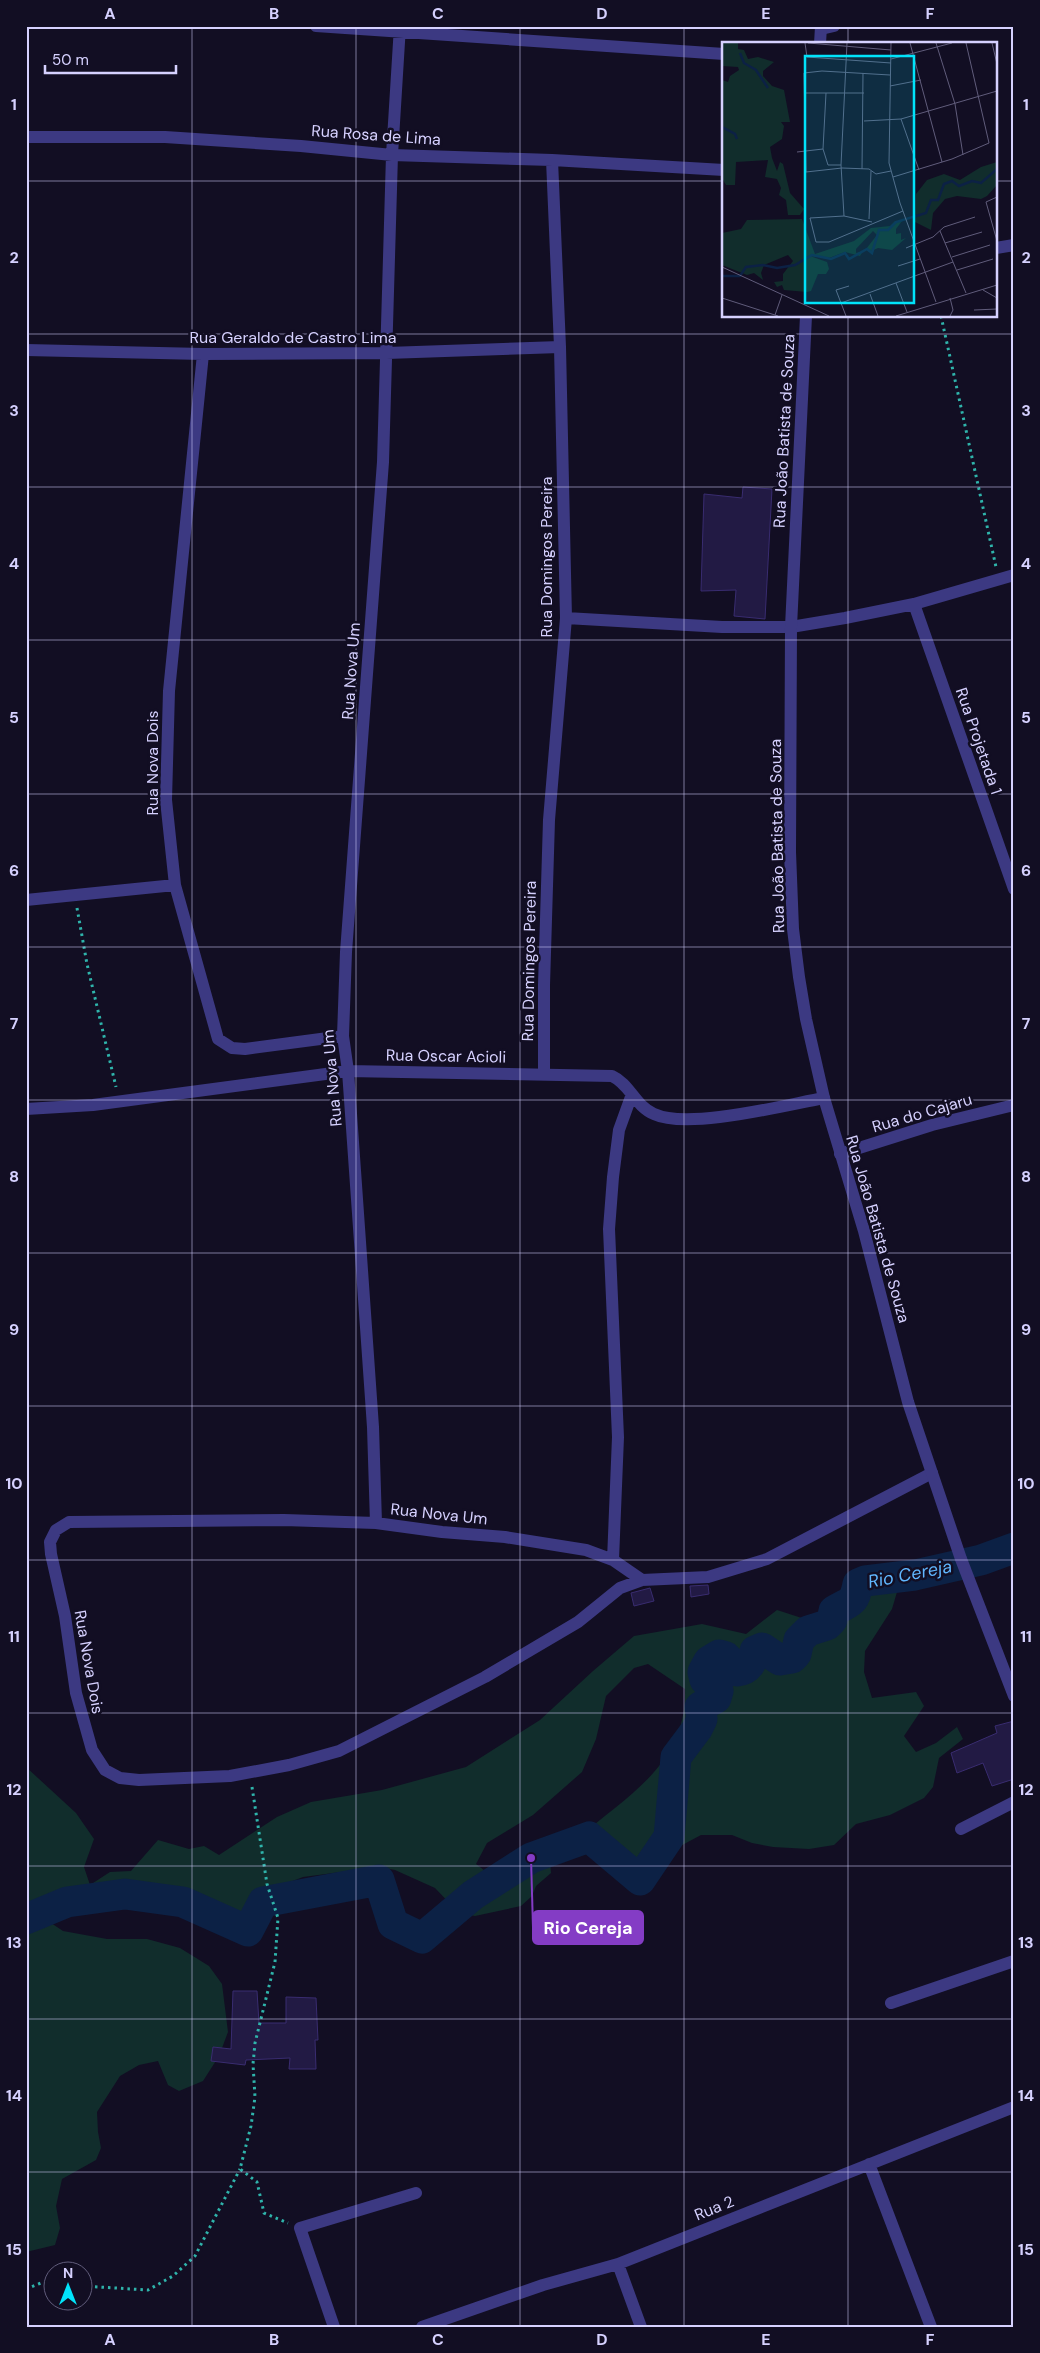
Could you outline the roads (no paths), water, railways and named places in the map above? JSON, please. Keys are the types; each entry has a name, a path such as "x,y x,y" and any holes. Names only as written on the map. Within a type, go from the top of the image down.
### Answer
{"street":[{"path":"316,26 400,29 722,54"},
{"path":"821,42 826,27"},
{"name":"Rua Nova Um","path":"400,29 392,155 383,462 346,952 343,1036 348,1071 374,1427 376,1523 549,1543 586,1550 613,1560 642,1580"},
{"name":"Rua Rosa de Lima","path":"26,137 165,137 301,146 392,155 552,160 722,170"},
{"name":"Rua Domingos Pereira","path":"544,1074 544,985 549,820 555,729 566,618 560,347 552,160"},
{"path":"998,248 1014,245"},
{"name":"Rua João Batista de Souza","path":"806,318 791,627 790,852 793,929 806,1019 824,1098 864,1231 908,1402 961,1559 1014,1696"},
{"name":"Rua Geraldo de Castro Lima","path":"26,350 203,354 387,353 560,347"},
{"name":"Rua Nova Dois","path":"203,354 169,691 166,800 175,885 218,1039 232,1048 245,1049 343,1036"},
{"path":"566,618 722,627 791,627 914,604 1014,576"},
{"name":"Rua Projetada 1","path":"914,604 1014,889"},
{"path":"26,900 175,885"},
{"name":"Rua Oscar Acioli","path":"26,1109 93,1106 348,1071 612,1076 620,1079 638,1103 653,1114 679,1120 738,1114 824,1098"},
{"path":"613,1560 618,1437 609,1229 613,1177 620,1130 632,1094"},
{"name":"Rua do Cajaru","path":"840,1154 932,1125 1014,1105"},
{"path":"642,1580 708,1578 767,1559 932,1473"},
{"name":"Rua Nova Dois","path":"376,1523 284,1520 69,1522 56,1530 50,1542 51,1554 65,1616 76,1693 92,1750 105,1770 120,1778 139,1780 230,1776 289,1765 339,1751 485,1677 578,1622 620,1588 642,1580"},
{"path":"961,1829 1014,1802"},
{"path":"891,2003 1014,1961"},
{"name":"Rua 2","path":"422,2327 543,2285 618,2264 1014,2108"},
{"path":"869,2164 931,2327"},
{"path":"334,2327 300,2228 416,2192"},
{"path":"618,2264 641,2327"}],"waterway":[{"name":"Rio Cereja","path":"26,1919 67,1902 125,1894 183,1902 248,1931 263,1902 379,1880 393,1924 422,1938 473,1895 531,1858 589,1837 640,1880 669,1837 676,1757 697,1729 702,1719 700,1707 716,1698 718,1691 705,1680 703,1672 709,1661 719,1655 726,1657 737,1671 749,1665 755,1651 762,1648 780,1660 792,1658 796,1654 799,1640 808,1631 827,1625 832,1620 834,1611 848,1604 853,1599 858,1584 865,1581 915,1575 981,1560 1014,1548"}],"place":[{"name":"Rio Cereja","path":"531,1858"}]}
